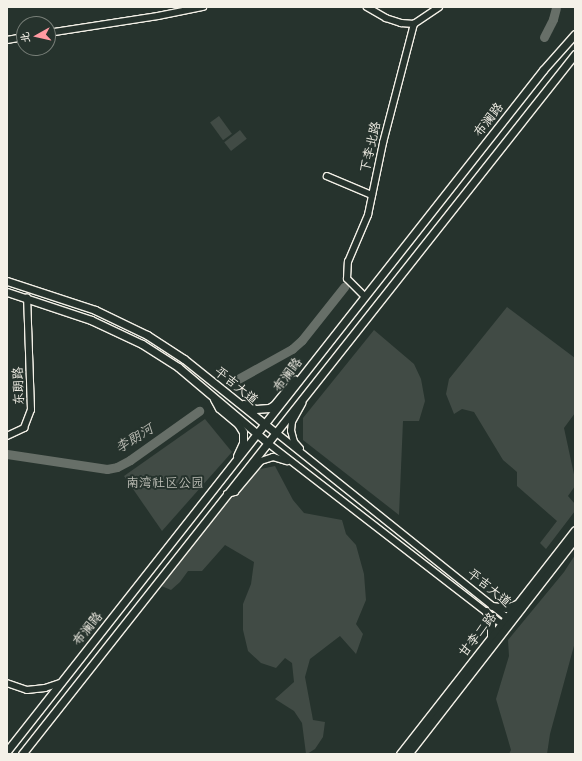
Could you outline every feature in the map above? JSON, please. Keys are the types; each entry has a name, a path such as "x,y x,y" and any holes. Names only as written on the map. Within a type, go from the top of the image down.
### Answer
{"main road":[{"name":"布澜路","path":"7,751 266,425 308,369 543,70 575,34"},
{"name":"布澜路","path":"22,754 575,54"},
{"name":"平吉大道","path":"7,281 95,310 125,323 184,359 276,433"},
{"name":"平吉大道","path":"7,292 91,320 120,332 178,367 268,443"},
{"path":"224,391 250,407 262,410 274,405 301,372 308,369"},
{"path":"212,396 219,408 241,427 244,437 241,450 229,472"},
{"name":"甘李二路","path":"400,754 490,639 506,622 519,602 575,530"},
{"name":"甘李二路","path":"408,754 506,622 575,539"},
{"path":"490,639 491,624 489,609 506,608 519,602"}],"street":[{"path":"56,32 158,16 203,7"},
{"path":"367,7 386,18 401,23 414,24 439,7"},
{"name":"下李北路","path":"365,297 347,279 350,254 364,225 383,143 414,24"},
{"path":"327,176 372,195"},
{"name":"东朗路","path":"7,436 24,428 32,410 27,298"},
{"path":"305,395 302,404 292,422 290,431 297,446 316,465"},
{"name":"平吉大道","path":"276,433 489,609"},
{"name":"平吉大道","path":"268,443 506,622"},
{"path":"228,494 235,492 265,459 273,457 285,459 302,469"},
{"path":"7,683 26,690 45,688 60,683"}],"green space":[{"path":"219,116 232,134 223,140 210,122"},
{"path":"240,130 247,139 231,151 224,142"},
{"path":"507,307 575,358 575,413 564,428 575,479 575,486 568,496 575,504 575,511 546,549 540,543 557,521 517,486 517,472 503,460 474,412 462,409 454,414 446,394 449,379"},
{"path":"374,330 414,364 421,379 425,401 419,421 403,421 399,515 303,440 303,418"},
{"name":"南湾社区公园","path":"205,419 232,452 162,531 124,476"},
{"path":"275,466 293,500 304,513 342,520 346,534 356,545 364,574 366,600 356,624 363,634 356,654 340,636 310,659 305,677 313,720 325,722 323,737 315,749 307,754 302,723 294,711 275,699 294,682 292,663 285,658 276,668 261,663 248,651 243,630 243,604 251,584 254,562 225,545 202,571 188,571 180,582 171,590 159,585 245,476 256,470"},
{"path":"575,555 575,642 550,734 547,754 509,754 511,750 496,699 509,656 508,640 564,572"}],"waterway":[{"name":"李朗河","path":"544,37 553,19 556,8"},
{"name":"李朗河","path":"238,379 292,349 302,340 344,287"},
{"name":"李朗河","path":"7,454 107,469 117,467 130,460 199,411"}]}
